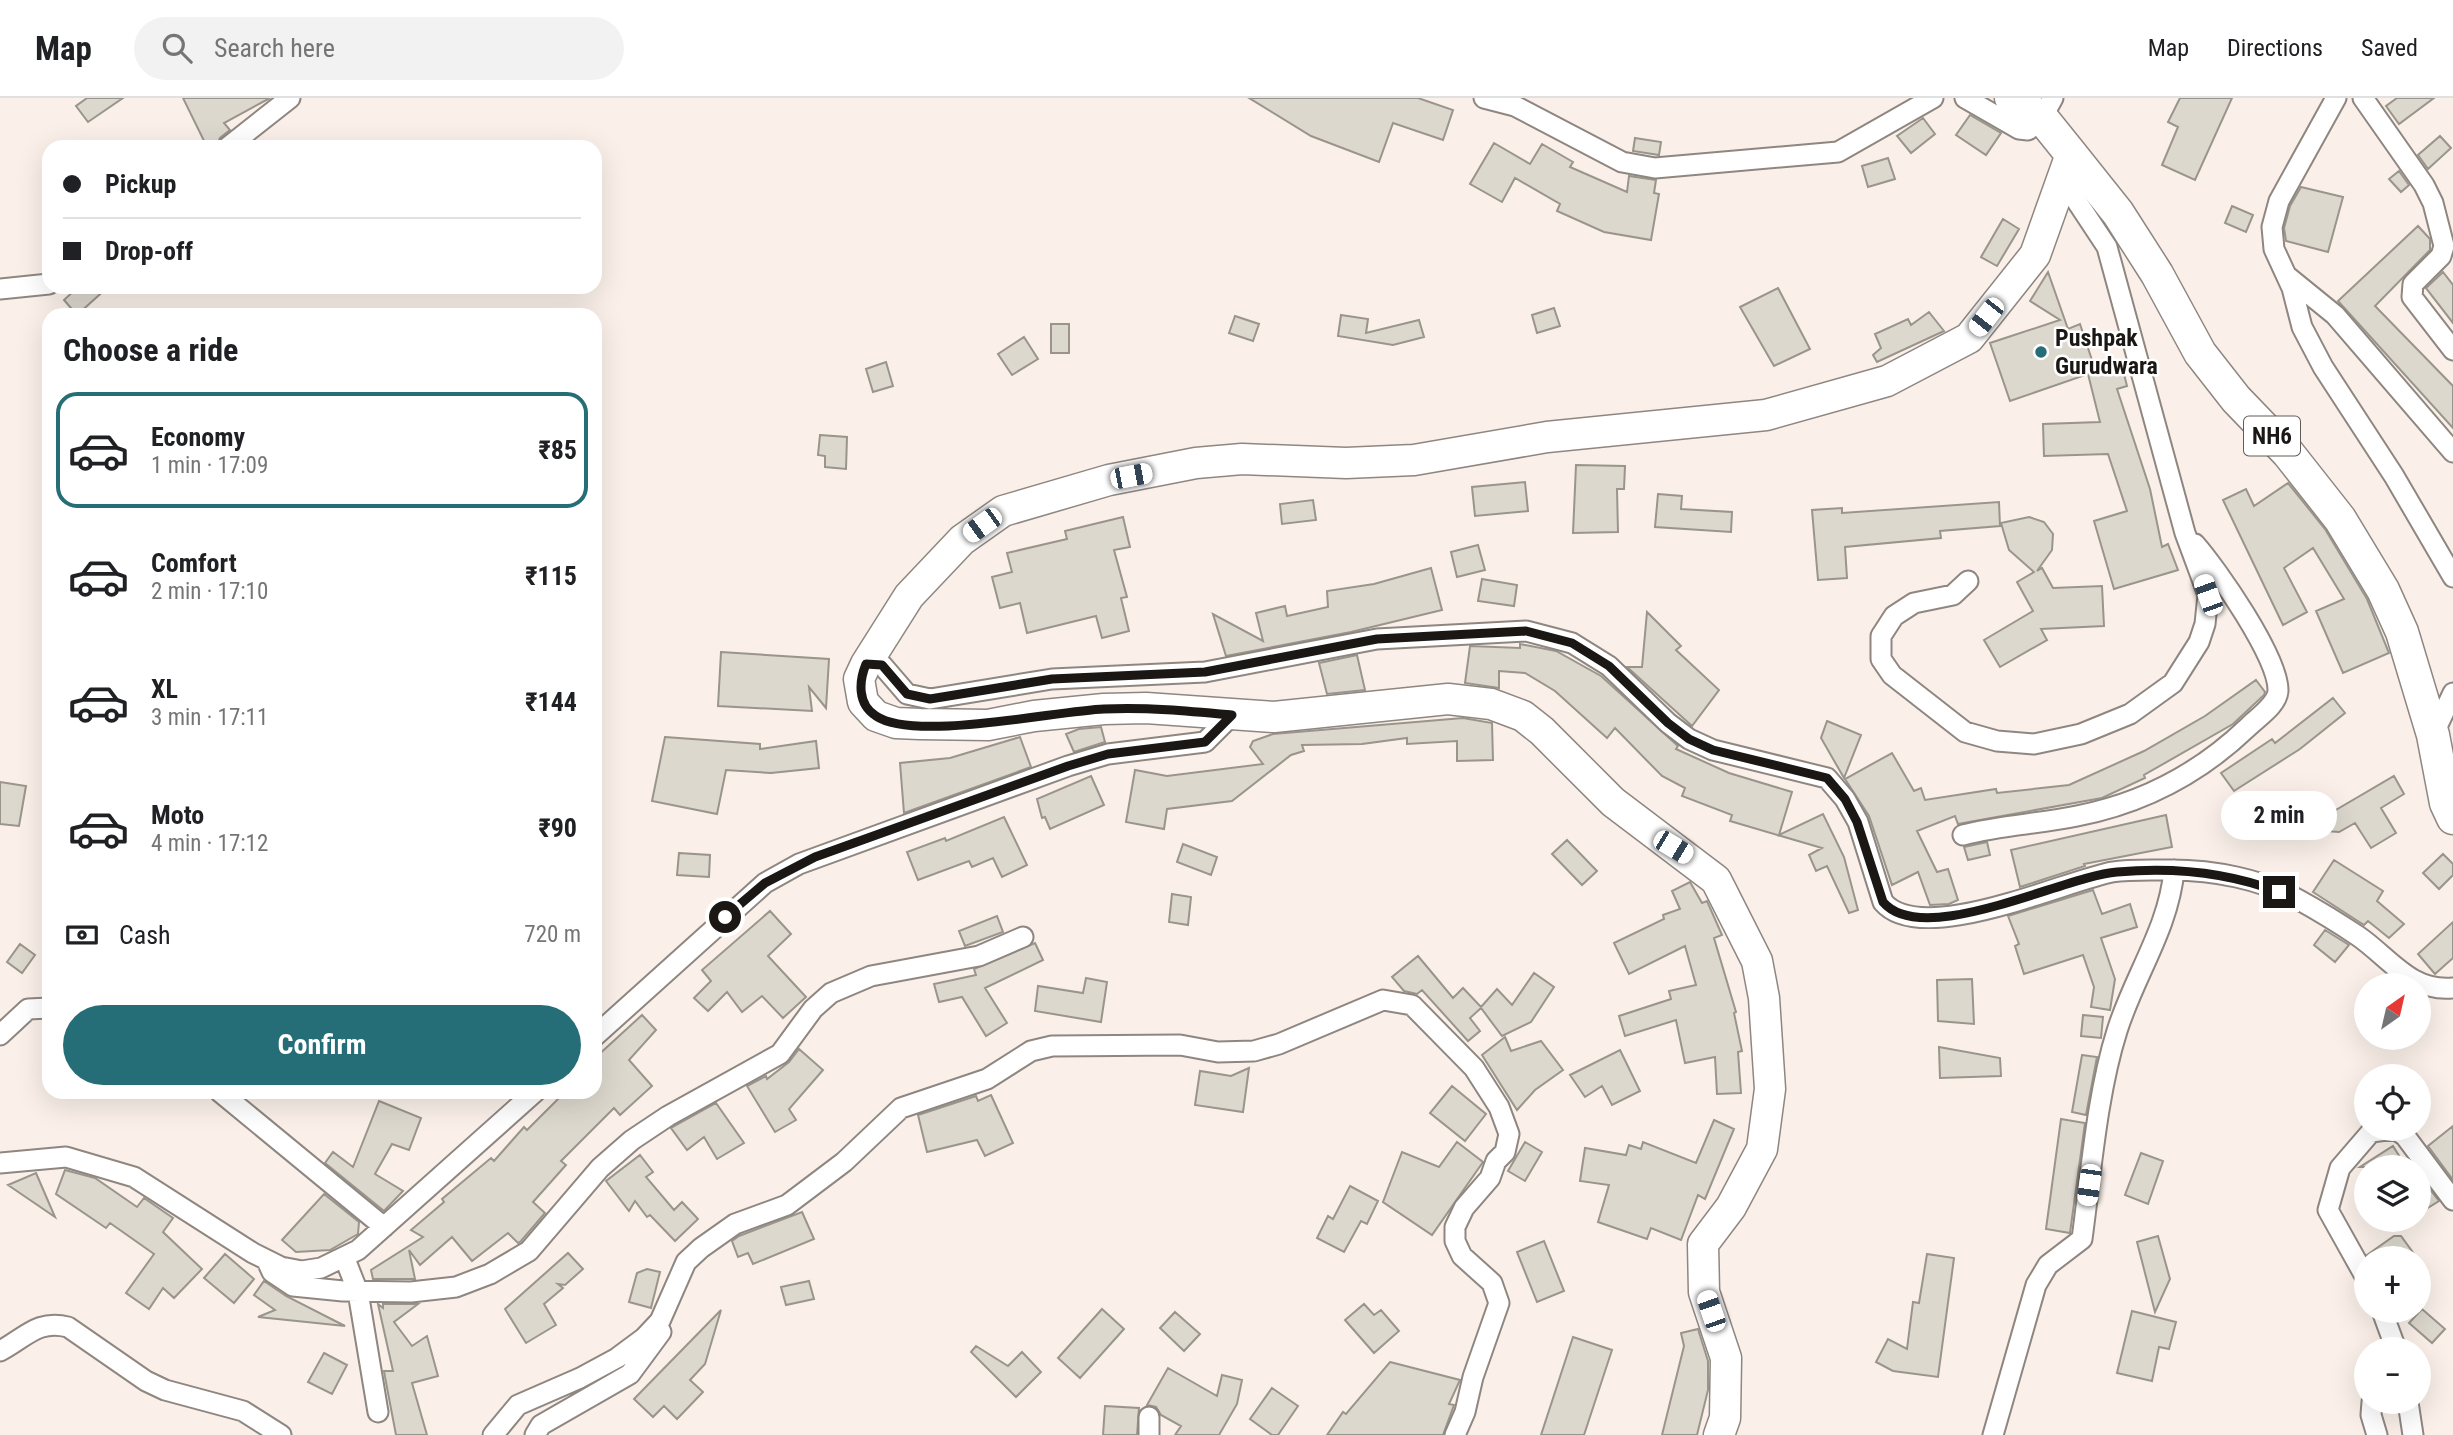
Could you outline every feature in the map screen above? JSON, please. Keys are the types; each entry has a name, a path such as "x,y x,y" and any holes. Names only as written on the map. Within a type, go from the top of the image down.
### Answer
{"highway":[{"name":"NH6","path":"2011,98 2047,108 2067,166 2144,254 2200,352 2236,399 2288,453 2340,519 2383,590 2402,632 2433,734 2446,803 2453,818"}],"main road":[{"path":"1719,1435 1725,1418 1726,1358 1704,1292 1703,1244 1731,1207 1762,1149 1770,1089 1764,998 1757,961 1716,880 1613,802 1523,716 1491,704 1448,699 1274,717 1132,708 1068,711 988,725 896,723 876,716 863,702 859,679 909,596 962,540 1003,511 1096,484 1196,463 1242,459 1346,463 1414,460 1547,437 1766,415 1888,381 1969,338 2035,255 2067,166"}],"street":[{"path":"237,140 290,98"},
{"path":"1484,98 1515,106 1622,162 1655,168 1838,152 1933,98"},
{"path":"1965,98 2019,129 2028,130 2047,108"},
{"path":"2336,98 2279,201 2272,227 2274,249 2287,276 2302,327 2323,367 2381,454 2453,577"},
{"path":"2363,98 2424,185 2433,203 2444,246 2441,256 2413,284 2413,297 2453,349"},
{"path":"1968,581 1954,595 1914,603 1894,616 1881,636 1881,659 1892,675 1965,732 1997,741 2034,744 2081,734 2130,714 2157,697 2173,683 2199,642 2209,607 2208,595 2185,533 2106,247 2067,166"},
{"path":"2287,276 2335,315 2453,452"},
{"path":"0,289 42,285"},
{"path":"1962,835 2007,824 2074,817 2139,800 2223,751 2274,703 2278,691 2262,645 2217,573 2185,533"},
{"path":"866,664 882,665 907,694 930,699 1052,679 1205,672 1377,639 1526,631 1572,643 1609,666 1668,723 1689,739 1713,750 1827,778 1845,799 1857,822 1883,902 1892,912 1913,917 1983,911 2114,872 2174,870 2242,877 2298,899 2359,937 2400,974 2422,985 2453,988"},
{"path":"2433,734 2453,692"},
{"path":"602,1030 755,891 799,864 832,849 1068,766 1108,754 1205,742 1232,715"},
{"path":"1993,1435 2036,1285 2048,1265 2082,1238 2097,1132 2116,1035 2132,988 2164,923 2174,870"},
{"path":"267,1261 272,1272 293,1286 358,1292 411,1292 456,1287 490,1274 529,1251 600,1168 632,1140 668,1116 780,1054 813,1009 831,993 871,976 979,956 1023,937"},
{"path":"493,1435 518,1405 580,1378 617,1358 644,1338 660,1321 678,1276 687,1262 720,1233 787,1205 813,1187 901,1108 987,1079 1031,1051 1052,1046 1159,1045 1218,1052 1254,1051 1383,1000 1397,1000 1412,1005 1474,1068 1499,1107 1509,1134 1505,1152 1496,1161 1490,1178 1464,1209 1455,1227 1455,1241 1462,1256 1492,1283 1499,1303 1481,1353 1465,1412 1455,1435"},
{"path":"0,1035 28,1009 42,1008"},
{"path":"229,1099 384,1227"},
{"path":"0,1163 66,1157 134,1177 267,1261 302,1270 345,1259 527,1099"},
{"path":"2354,1257 2328,1210 2340,1168 2371,1132 2395,1129 2405,1136 2453,1200"},
{"path":"345,1259 358,1292 378,1412"},
{"path":"535,1435 541,1425 631,1374 675,1312 678,1276"},
{"path":"0,1351 39,1326 55,1324 68,1327 146,1381 165,1390 243,1411 281,1435"},
{"path":"2371,1414 2377,1435"},
{"path":"2409,1414 2413,1435"}],"building":[{"path":"87,98 123,98 88,122 76,106"},
{"path":"183,98 270,98 224,123 230,130 219,140 204,140"},
{"path":"1249,98 1418,98 1453,110 1443,140 1393,123 1379,162 1311,136"},
{"path":"2180,98 2232,98 2195,180 2162,165 2178,127 2168,122"},
{"path":"2397,98 2434,98 2399,124 2386,106"},
{"path":"1970,115 2001,133 1986,155 1956,135"},
{"path":"1923,118 1935,134 1911,153 1897,136"},
{"path":"2440,136 2451,148 2428,169 2418,155"},
{"path":"1635,138 1661,142 1659,155 1633,151"},
{"path":"1494,143 1530,164 1542,144 1573,162 1570,167 1627,192 1629,176 1656,180 1654,193 1659,194 1651,240 1604,232 1557,211 1560,204 1515,178 1502,202 1470,184"},
{"path":"1888,158 1895,179 1868,187 1862,166"},
{"path":"2399,171 2409,185 2401,192 2389,179"},
{"path":"2301,187 2343,197 2328,252 2286,241 2284,228 2290,206"},
{"path":"2232,206 2253,215 2246,232 2225,223"},
{"path":"2003,219 2019,229 1997,266 1981,257"},
{"path":"2418,226 2430,239 2430,250 2375,306 2453,386 2453,428 2338,301"},
{"path":"2048,272 2068,329 2080,324 2095,369 2121,362 2127,386 2117,389 2150,489 2162,547 2168,544 2178,570 2114,589 2094,521 2127,511 2108,454 2044,456 2043,424 2100,422 2088,374 2010,401 1990,343 2060,320 2030,301"},
{"path":"2443,272 2453,285 2453,323 2426,288"},
{"path":"1778,288 1810,349 1774,366 1740,307"},
{"path":"70,294 100,294 85,308 71,308 64,300"},
{"path":"1554,308 1560,326 1537,333 1532,315"},
{"path":"1929,312 1944,331 1877,362 1873,355 1881,348 1875,334 1908,319 1911,325"},
{"path":"1341,315 1368,319 1366,333 1419,320 1424,337 1393,345 1338,336"},
{"path":"1235,316 1259,324 1253,341 1229,333"},
{"path":"1051,324 1069,324 1069,353 1051,353"},
{"path":"1024,337 1038,359 1012,375 998,354"},
{"path":"886,362 893,386 873,392 866,369"},
{"path":"820,435 847,437 846,469 825,467 825,456 818,455"},
{"path":"1576,465 1625,466 1624,489 1617,489 1618,532 1573,533"},
{"path":"1525,482 1528,511 1475,516 1472,487"},
{"path":"2288,483 2325,529 2367,599 2389,653 2343,673 2316,611 2344,599 2313,548 2284,568 2307,612 2283,625 2223,500 2246,489 2254,506"},
{"path":"1658,494 1682,496 1681,509 1732,512 1731,532 1655,527"},
{"path":"1313,500 1316,520 1282,524 1280,504"},
{"path":"1999,502 2000,526 1940,531 1941,538 1845,547 1847,578 1818,580 1812,510 1842,508 1842,513"},
{"path":"1123,517 1130,547 1114,550 1127,597 1121,598 1129,631 1102,638 1096,616 1027,633 1020,603 1000,608 992,577 1012,572 1007,553 1067,539 1065,531"},
{"path":"2029,517 2044,522 2053,534 2052,550 2037,571 2042,568 2053,588 2102,586 2104,626 2041,629 2047,640 2000,667 1984,640 2033,611 2017,582 2034,572 2009,550 2001,523"},
{"path":"1478,545 1485,570 1457,577 1451,552"},
{"path":"1431,568 1442,610 1351,632 1226,656 1213,614 1263,641 1256,613 1285,606 1287,616 1328,607 1327,591 1374,584"},
{"path":"1482,579 1517,585 1514,606 1478,601"},
{"path":"1647,612 1681,646 1676,650 1719,690 1692,726 1627,667 1642,667"},
{"path":"1520,644 1556,651 1601,676 1678,746 1676,749 1729,773 1792,792 1779,835 1823,814 1844,857 1858,910 1849,913 1827,866 1816,871 1809,855 1822,848 1730,821 1732,815 1682,796 1685,788 1662,776 1615,728 1607,738 1555,691 1525,673 1499,671 1499,688 1465,683 1470,646 1520,648"},
{"path":"721,652 829,659 826,708 809,687 812,711 718,706"},
{"path":"1357,655 1365,690 1327,694 1319,663"},
{"path":"2256,680 2265,692 2264,695 2233,724 2144,775 2145,778 2102,798 1958,824 1955,816 1917,831 1937,872 1948,869 1958,900 1949,904 1930,905 1918,872 1892,885 1869,816 1845,779 1892,753 1914,791 1921,788 1925,800 1996,789 1997,793 2069,785 2144,751 2205,716"},
{"path":"2333,698 2345,713 2300,749 2234,791 2221,773 2272,739 2275,743"},
{"path":"1463,718 1492,723 1493,760 1457,761 1457,741 1407,744 1407,738 1362,744 1302,745 1304,751 1291,755 1232,801 1167,809 1164,829 1126,822 1135,770 1167,776 1263,764 1250,747 1253,741 1273,734"},
{"path":"1827,721 1861,735 1844,778 1821,738"},
{"path":"1101,727 1105,742 1074,752 1066,734 1079,729"},
{"path":"665,737 760,744 760,749 816,741 819,768 771,773 726,770 717,814 652,801"},
{"path":"1020,737 1031,767 904,813 900,763 950,758"},
{"path":"1091,776 1104,805 1050,829 1045,817 1042,818 1037,799"},
{"path":"2394,776 2404,794 2381,808 2396,833 2371,848 2355,823 2339,832 2266,827 2268,806 2334,811"},
{"path":"0,782 26,786 19,826 0,824"},
{"path":"2166,815 2172,847 2084,864 2085,866 2020,887 2011,850"},
{"path":"1004,817 1027,865 1002,877 993,858 972,867 969,861 918,880 907,852 945,838 946,841"},
{"path":"1567,840 1597,871 1582,885 1552,854"},
{"path":"1987,842 1990,855 1968,860 1964,847"},
{"path":"1183,844 1217,857 1211,875 1177,862"},
{"path":"679,853 710,855 709,877 677,875"},
{"path":"2443,854 2453,864 2453,875 2439,889 2423,873"},
{"path":"2334,860 2383,891 2377,901 2404,924 2389,938 2368,921 2364,925 2313,892"},
{"path":"1690,882 1702,903 1707,901 1722,935 1714,938 1736,1012 1734,1013 1742,1051 1738,1052 1741,1093 1717,1094 1715,1057 1685,1063 1676,1020 1625,1036 1619,1016 1671,999 1669,991 1696,985 1685,946 1629,974 1614,943 1664,919 1663,915 1680,909 1672,891"},
{"path":"2093,890 2102,914 2130,904 2137,927 2101,938 2115,979 2110,1010 2091,1007 2094,987 2083,955 2024,974 2015,946 2019,944 2008,916"},
{"path":"1172,894 1191,897 1188,925 1169,922"},
{"path":"770,911 791,934 768,956 806,997 783,1018 762,996 742,1012 727,992 708,1011 694,998 711,981 702,970"},
{"path":"997,916 1003,932 965,946 959,931"},
{"path":"2453,922 2453,958 2435,974 2418,954"},
{"path":"2325,930 2349,945 2335,962 2314,945"},
{"path":"1035,943 1043,960 985,988 1007,1023 986,1036 962,997 939,1002 934,984 976,975 974,969"},
{"path":"20,944 35,955 22,973 7,962"},
{"path":"1418,956 1453,998 1463,988 1481,1007 1497,989 1512,1005 1534,973 1554,987 1531,1022 1502,1036 1481,1008 1470,1018 1480,1031 1468,1041 1422,990 1417,994 1404,991 1392,977"},
{"path":"1086,978 1107,982 1101,1022 1035,1011 1038,986 1083,993"},
{"path":"1972,979 1974,1024 1938,1021 1937,980"},
{"path":"642,1015 656,1030 629,1060 652,1086 620,1115 614,1108 561,1161 566,1165 533,1202 545,1213 521,1241 518,1243 508,1233 472,1261 452,1237 420,1265 409,1250 415,1279 373,1279 371,1270 423,1237 411,1230 444,1202 442,1199 491,1158 494,1161 524,1127 527,1130 558,1099 602,1099 602,1052"},
{"path":"2083,1015 2103,1017 2101,1038 2081,1036"},
{"path":"1505,1037 1511,1051 1541,1041 1563,1070 1535,1090 1517,1110 1482,1055"},
{"path":"1939,1047 2000,1058 2001,1076 1940,1078"},
{"path":"799,1049 823,1070 789,1109 796,1120 775,1132 747,1086 766,1076 767,1079 789,1062"},
{"path":"1620,1050 1640,1091 1612,1105 1602,1086 1585,1097 1570,1075"},
{"path":"2082,1055 2097,1057 2086,1115 2072,1112"},
{"path":"1249,1068 1243,1112 1195,1105 1200,1071 1231,1076"},
{"path":"1452,1086 1486,1114 1465,1141 1430,1113"},
{"path":"991,1095 1013,1143 985,1156 977,1140 927,1152 918,1115 976,1096 978,1101"},
{"path":"379,1101 421,1118 409,1150 392,1144 375,1174 403,1191 384,1211 325,1163 333,1152 353,1167"},
{"path":"716,1103 744,1143 717,1159 704,1137 687,1150 671,1128"},
{"path":"2061,1119 2085,1123 2070,1233 2046,1229"},
{"path":"1714,1120 1734,1129 1705,1199 1698,1195 1681,1240 1651,1228 1647,1239 1598,1222 1609,1185 1580,1181 1585,1148 1626,1155 1629,1145 1641,1149 1643,1142 1696,1163"},
{"path":"2453,1126 2453,1180 2428,1146"},
{"path":"1457,1142 1483,1162 1432,1235 1383,1202 1402,1152 1439,1167"},
{"path":"1525,1142 1542,1152 1525,1181 1508,1171"},
{"path":"2393,1146 2399,1155 2379,1155"},
{"path":"2141,1153 2163,1161 2148,1204 2125,1195"},
{"path":"640,1155 653,1172 646,1177 674,1210 682,1202 698,1219 675,1241 650,1215 647,1217 635,1201 629,1211 606,1181"},
{"path":"65,1170 95,1178 137,1207 144,1198 173,1218 163,1232 202,1269 174,1298 163,1288 149,1309 126,1293 154,1254 110,1223 106,1228 56,1194"},
{"path":"36,1173 55,1217 8,1185"},
{"path":"1350,1186 1378,1201 1367,1224 1361,1221 1344,1252 1317,1238 1328,1216 1333,1219"},
{"path":"2431,1191 2439,1201 2431,1206"},
{"path":"324,1194 359,1222 358,1234 330,1250 296,1252 282,1240"},
{"path":"802,1212 814,1239 753,1264 748,1253 738,1257 732,1241 739,1236"},
{"path":"2158,1236 2170,1279 2155,1312 2137,1242"},
{"path":"2394,1236 2401,1236 2408,1246 2380,1246"},
{"path":"1544,1241 1564,1291 1537,1302 1517,1252"},
{"path":"568,1253 583,1269 565,1285 558,1284 563,1288 544,1304 556,1325 526,1343 505,1309"},
{"path":"225,1254 254,1279 234,1303 204,1278"},
{"path":"1927,1254 1954,1258 1938,1377 1893,1371 1876,1362 1888,1339 1907,1349 1913,1302 1919,1303"},
{"path":"647,1269 660,1272 651,1308 629,1302 637,1273"},
{"path":"264,1281 286,1296 345,1326 258,1317 275,1310 254,1295"},
{"path":"809,1281 814,1299 786,1305 781,1287"},
{"path":"378,1304 383,1308 383,1304 418,1304 394,1322 412,1346 427,1336 438,1376 412,1383 427,1435 396,1435 384,1371 393,1371"},
{"path":"1364,1304 1374,1315 1381,1310 1399,1331 1374,1353 1345,1320"},
{"path":"1102,1309 1124,1329 1080,1378 1058,1358"},
{"path":"721,1310 705,1364 690,1380 703,1392 677,1419 664,1406 653,1417 634,1399"},
{"path":"2132,1311 2176,1322 2169,1349 2159,1347 2152,1381 2117,1373"},
{"path":"1175,1312 1200,1334 1184,1351 1160,1328"},
{"path":"2431,1317 2445,1329 2432,1343 2431,1337 2425,1337 2409,1323 2431,1323"},
{"path":"1698,1329 1708,1361 1708,1390 1697,1435 1662,1435 1684,1346 1681,1333"},
{"path":"1573,1337 1612,1350 1584,1435 1541,1435"},
{"path":"976,1346 1008,1366 1022,1352 1041,1372 1016,1397 971,1352"},
{"path":"324,1353 347,1365 332,1394 308,1382"},
{"path":"1390,1362 1460,1380 1449,1404 1454,1405 1443,1435 1327,1435 1343,1412 1346,1414"},
{"path":"1168,1368 1217,1396 1222,1375 1242,1380 1237,1404 1219,1435 1175,1435 1181,1426 1161,1415 1156,1407 1147,1405"},
{"path":"1272,1388 1298,1406 1278,1435 1272,1435 1250,1419"},
{"path":"1105,1406 1139,1408 1137,1435 1103,1435"}],"place":[{"name":"Pushpak Gurudwara","path":"2041,352"}],"route":[{"path":"725,917 765,883 832,849 894,830 1108,754 1205,742 1213,737 1232,715 1125,708 1068,711 988,725 896,723 876,716 863,702 859,679 866,664 882,665 907,694 930,699 1052,679 1205,672 1377,639 1526,631 1572,643 1609,666 1668,723 1689,739 1713,750 1788,766 1827,778 1845,799 1857,822 1883,902 1892,912 1902,916 1983,911 2022,897 2114,872 2174,870 2242,877 2279,892"}]}
